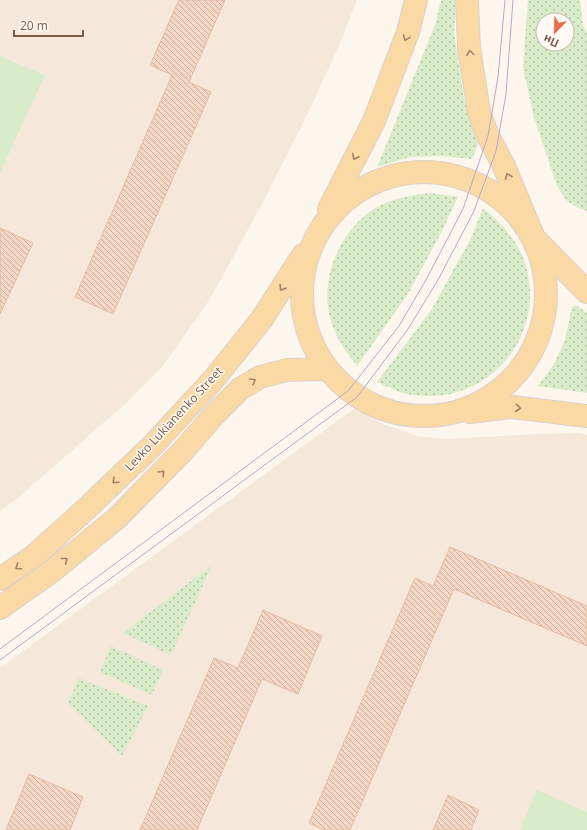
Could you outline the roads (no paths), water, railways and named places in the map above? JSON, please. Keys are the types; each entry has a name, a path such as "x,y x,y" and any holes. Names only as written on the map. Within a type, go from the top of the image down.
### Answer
{"main road":[{"path":"416,0 408,32 374,121 317,231 304,265 301,302 308,338 326,369 348,391 386,411 419,417 512,407 587,416"},
{"path":"451,414 486,400 515,377 536,346 546,310 545,274 534,238 503,164 488,136 479,112 469,48 467,0"},
{"path":"317,231 339,204 369,184 403,173 438,172 472,181 483,186 512,208 534,238 587,292"},
{"name":"Levko Lukianenko Street","path":"0,579 34,556 85,510 154,444 213,380 262,319 317,231"},
{"path":"0,608 51,572 117,518 182,452 215,414 240,389 260,377 287,370 326,369"}],"tram line":[{"path":"0,649 348,391 399,326 427,278 463,209 488,136 498,77 505,0"},
{"path":"0,660 357,397 408,329 438,280 474,211 496,151 506,94 513,0"}]}
